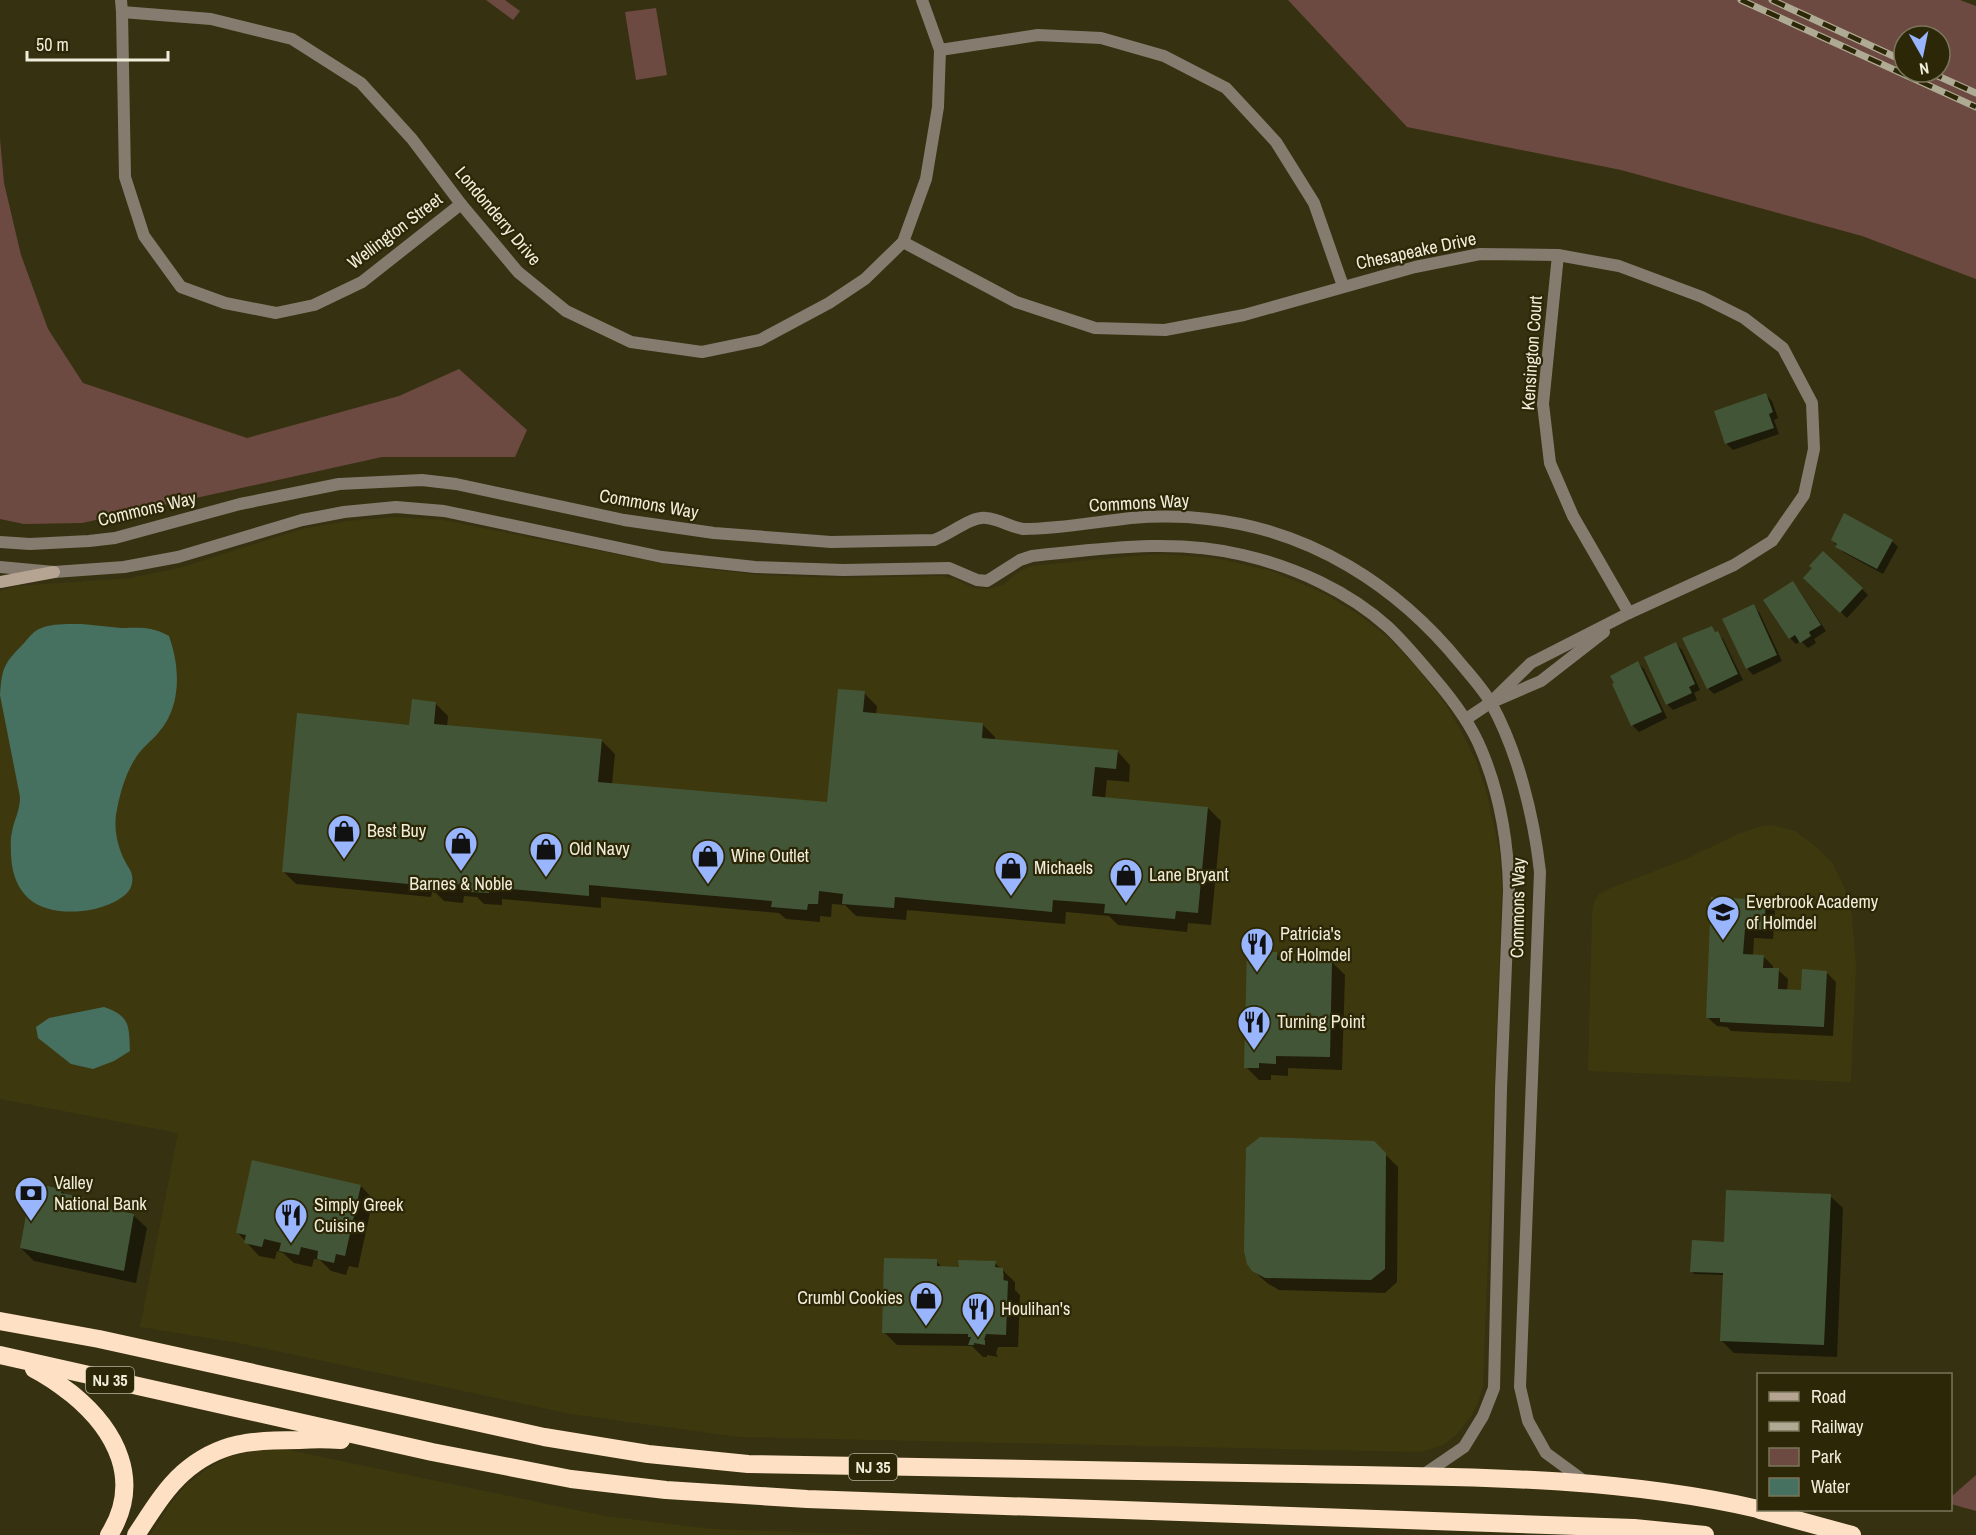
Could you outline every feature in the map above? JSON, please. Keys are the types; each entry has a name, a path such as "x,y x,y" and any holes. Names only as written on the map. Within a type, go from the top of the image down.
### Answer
{"highway":[{"name":"NJ 35","path":"0,1321 99,1339 544,1437 648,1454 748,1464 1422,1476 1588,1484 1684,1495 1757,1509"},
{"name":"NJ 35","path":"1,1355 432,1452 571,1479 666,1490 735,1495 1582,1526 1705,1535"},
{"path":"1,1355 48,1376 85,1405 112,1438 120,1456 124,1479 123,1502 109,1535"},
{"path":"136,1535 168,1488 182,1473 219,1450 244,1442 338,1439 432,1452"},
{"name":"NJ 35","path":"1766,1511 1852,1535"}],"main road":[{"path":"0,582 54,572"}],"street":[{"name":"Londonderry Drive","path":"122,6 211,19 292,39 361,83 412,139 461,204 518,272 566,311 631,342 702,351 760,340 819,308 864,279 903,242 926,179 938,107 940,50 922,0"},
{"name":"Wellington Street","path":"122,6 125,177 144,236 181,287 225,303 276,313 314,305 362,282 461,204"},
{"path":"940,50 1038,34 1101,38 1164,56 1226,88 1276,142 1314,203 1343,286"},
{"name":"Chesapeake Drive","path":"903,242 1016,302 1095,328 1165,330 1244,315 1415,267 1480,254 1558,255 1619,266 1702,297 1744,318 1783,348 1812,403 1814,449 1804,495 1772,541 1734,565 1629,613 1531,663 1490,703"},
{"name":"Kensington Court","path":"1558,255 1543,404 1550,463 1573,516 1629,613"},
{"name":"Commons Way","path":"0,542 30,544 90,541 115,537 240,504 339,484 422,480 456,484 635,522 714,533 820,541 934,540 947,536 978,518 988,518 1023,529 1134,518 1209,519 1251,526 1286,537 1354,568 1415,614 1443,642 1490,703 1513,758 1528,805 1536,838 1540,872 1520,1387 1527,1421 1546,1453 1588,1484"},
{"name":"Commons Way","path":"0,567 54,572 124,567 178,557 302,520 344,512 396,507 444,511 662,557 755,567 843,570 949,568 982,581 992,580 1020,560 1032,556 1140,545 1203,548 1243,554 1281,565 1356,602 1388,627 1466,719 1481,748 1489,771 1504,828 1509,860 1494,1388 1483,1416 1464,1447 1422,1476"},
{"name":"Chesapeake Drive","path":"1490,703 1541,681 1629,613"},
{"path":"1466,719 1490,703"}],"shaded area":[{"path":"395,517 443,520 675,566 761,575 837,578 941,576 955,579 973,588 988,589 1003,585 1018,572 1031,566 1162,554 1215,558 1272,571 1325,594 1358,614 1389,638 1419,670 1445,703 1461,731 1476,761 1486,790 1500,854 1502,887 1483,1387 1470,1418 1457,1434 1443,1445 1421,1452 739,1437 571,1414 239,1343 140,1327 178,1133 0,1099 0,591 16,586 130,578 179,568 302,529 348,521"},
{"name":"Everbrook Academy of Holmdel","path":"1771,825 1795,831 1817,847 1833,864 1845,889 1852,915 1856,966 1851,1082 1588,1071 1592,914 1594,902 1599,894 1688,858 1738,834"},
{"path":"284,1449 605,1516 712,1529 889,1535 150,1535 186,1485 205,1470 228,1457 255,1450"}],"green space":[{"path":"486,0 505,0 520,11 513,20"},
{"path":"1288,0 1960,0 1976,6 1976,279 1862,236 1621,170 1407,127"},
{"path":"656,8 667,75 636,80 625,12"},
{"path":"0,139 4,183 21,255 48,329 83,383 247,438 399,396 459,369 527,430 515,457 382,457 82,523 24,524 0,519"},
{"path":"1976,1475 1976,1511 1952,1504 1952,1496"}],"water":[{"path":"82,624 146,628 169,636 175,660 177,686 172,710 159,732 140,751 131,765 119,801 116,834 121,852 132,874 131,888 121,898 102,907 67,912 42,907 32,901 17,883 11,855 11,838 20,797 0,695 6,665 33,633 49,626"},
{"path":"104,1007 119,1014 128,1028 130,1051 114,1061 93,1069 71,1064 38,1038 36,1027 49,1018"}],"building":[{"path":"1766,393 1773,412 1769,414 1774,428 1725,444 1714,411"},
{"path":"1844,513 1893,540 1877,569 1835,547 1837,544 1831,540"},
{"path":"1823,551 1863,588 1840,613 1803,578 1812,568 1809,566"},
{"path":"1793,581 1821,625 1809,632 1811,636 1800,643 1795,635 1789,639 1763,600"},
{"path":"1754,604 1777,655 1746,669 1722,619"},
{"path":"1712,626 1715,632 1718,631 1738,674 1707,689 1682,638"},
{"path":"1676,642 1695,684 1689,687 1692,693 1666,705 1644,657"},
{"path":"1638,661 1662,712 1631,726 1610,676"},
{"path":"838,689 865,691 863,712 983,723 982,738 1118,750 1116,769 1095,767 1092,796 1208,807 1198,913 1176,911 1175,919 1104,913 1105,904 1053,900 1052,912 895,897 894,908 842,904 843,894 819,891 818,904 808,904 807,910 771,907 772,901 589,885 589,896 490,887 489,893 469,892 470,885 451,884 450,891 430,889 431,881 419,880 419,885 282,872 297,713 409,725 412,699 436,702 434,724 602,739 598,782 827,802"},
{"path":"1711,897 1766,900 1764,930 1745,929 1743,954 1764,955 1763,968 1779,968 1778,989 1801,990 1802,969 1827,971 1824,1027 1720,1022 1720,1018 1706,1018"},
{"path":"1247,951 1277,952 1277,960 1332,961 1330,1057 1276,1056 1276,1064 1259,1063 1259,1068 1244,1068"},
{"path":"1260,1137 1374,1141 1386,1153 1385,1269 1371,1280 1265,1278 1252,1271 1247,1264 1244,1251 1246,1148"},
{"path":"252,1160 361,1185 345,1256 336,1254 334,1263 317,1259 318,1251 301,1247 299,1255 279,1251 281,1243 264,1239 262,1247 244,1243 246,1235 236,1233"},
{"path":"32,1183 62,1189 61,1193 101,1201 100,1207 134,1214 124,1271 20,1248"},
{"path":"1726,1190 1831,1194 1824,1345 1720,1341 1723,1273 1690,1272 1692,1240 1724,1242"},
{"path":"884,1258 937,1259 937,1266 959,1267 958,1260 996,1261 995,1267 1003,1268 1003,1280 1008,1281 1006,1335 986,1334 985,1345 974,1343 974,1345 968,1345 971,1337 968,1337 968,1334 882,1333"}],"railway":[{"path":"1741,0 1976,107"},
{"path":"1772,0 1892,55"},
{"path":"1952,82 1976,93"}],"place":[{"name":"Best Buy","path":"344,860"},
{"name":"Barnes & Noble","path":"461,872"},
{"name":"Old Navy","path":"546,878"},
{"name":"Wine Outlet","path":"708,885"},
{"name":"Michaels","path":"1011,897"},
{"name":"Lane Bryant","path":"1126,904"},
{"name":"Everbrook Academy of Holmdel","path":"1723,941"},
{"name":"Patricia's of Holmdel","path":"1257,973"},
{"name":"Turning Point","path":"1254,1051"},
{"name":"Valley National Bank","path":"31,1222"},
{"name":"Simply Greek Cuisine","path":"291,1244"},
{"name":"Crumbl Cookies","path":"926,1327"},
{"name":"Houlihan's","path":"978,1338"}]}
